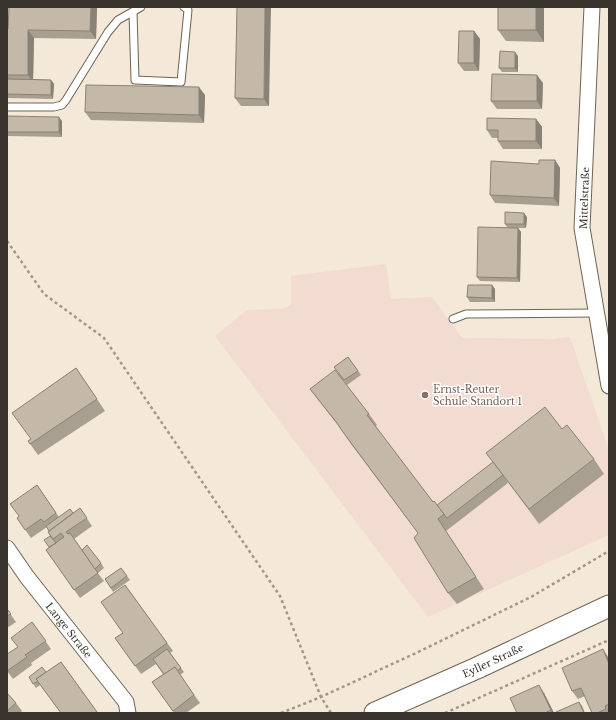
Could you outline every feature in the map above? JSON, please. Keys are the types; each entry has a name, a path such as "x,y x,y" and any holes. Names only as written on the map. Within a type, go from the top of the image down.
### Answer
{"main road":[{"name":"Eyller Straße","path":"375,713 484,665 609,606"}],"street":[{"name":"Mittelstraße","path":"592,7 582,228 609,386"},
{"name":"Lange Straße","path":"7,548 27,577 126,702 128,713"}],"lane":[{"path":"7,107 54,107 62,105 108,32 118,20 141,7"},
{"path":"133,12 135,80 181,82 188,10 184,7"},
{"path":"453,319 466,314 596,313"}],"path":[{"path":"7,241 44,294 104,338 280,596 321,697 331,713"},
{"path":"281,713 321,697 416,653 531,597 609,551"},
{"path":"445,713 609,640"}],"shaded area":[{"name":"Ernst-Reuter Schule Standort 1","path":"386,264 391,299 432,297 462,338 553,339 570,337 609,450 609,535 428,617 215,336 247,310 282,309 291,305 291,276"}],"building":[{"path":"9,7 91,7 90,31 28,30 28,75 7,75 7,29"},
{"path":"237,7 265,7 264,99 235,98"},
{"path":"498,7 536,7 536,30 498,30"},
{"path":"459,31 474,31 474,63 458,63"},
{"path":"500,51 515,52 515,68 499,68"},
{"path":"492,74 537,75 537,101 491,101"},
{"path":"7,79 51,80 51,95 7,94"},
{"path":"86,85 199,87 199,115 85,112"},
{"path":"7,116 59,117 59,132 7,132"},
{"path":"487,118 536,119 536,141 498,141 498,130 487,130"},
{"path":"539,160 555,160 554,198 490,195 491,161 539,164"},
{"path":"505,212 524,213 524,224 505,224"},
{"path":"478,227 518,228 517,278 477,277"},
{"path":"468,285 492,285 492,298 467,297"},
{"path":"348,357 358,371 344,380 334,367"},
{"path":"76,368 97,399 30,444 28,441 31,439 12,413"},
{"path":"335,370 369,414 367,415 433,502 434,501 444,514 438,519 476,577 448,593 414,538 418,533 337,423 310,389"},
{"path":"545,407 562,429 567,425 594,459 529,509 486,453"},
{"path":"493,462 503,475 447,518 437,505"},
{"path":"37,485 56,513 44,522 41,519 25,530 17,518 19,516 10,504"},
{"path":"80,508 87,518 66,532 68,534 70,533 98,573 74,590 46,550 64,537 61,533 53,539 48,532"},
{"path":"70,509 73,513 49,531 46,526"},
{"path":"50,536 56,543 49,547 44,540"},
{"path":"87,545 101,563 95,569 82,550"},
{"path":"121,568 127,576 111,588 105,579"},
{"path":"125,585 167,643 135,666 115,638 123,633 101,602"},
{"path":"7,609 11,614 7,616"},
{"path":"32,622 46,641 25,655 27,657 7,671 7,654 18,647 11,638"},
{"path":"167,649 181,668 177,671 175,667 164,674 153,659"},
{"path":"603,649 609,664 609,704 605,706 606,709 597,713 592,713 581,688 572,691 562,668"},
{"path":"61,662 97,712 96,713 61,713 36,679"},
{"path":"42,667 46,672 36,679 38,681 33,684 29,677"},
{"path":"175,667 194,695 173,711 152,682"},
{"path":"539,685 551,710 545,713 517,713 510,698"},
{"path":"7,693 16,703 7,711"},
{"path":"579,702 584,713 556,713 556,712"}],"place":[{"name":"Ernst-Reuter Schule Standort 1","path":"425,395"}]}
